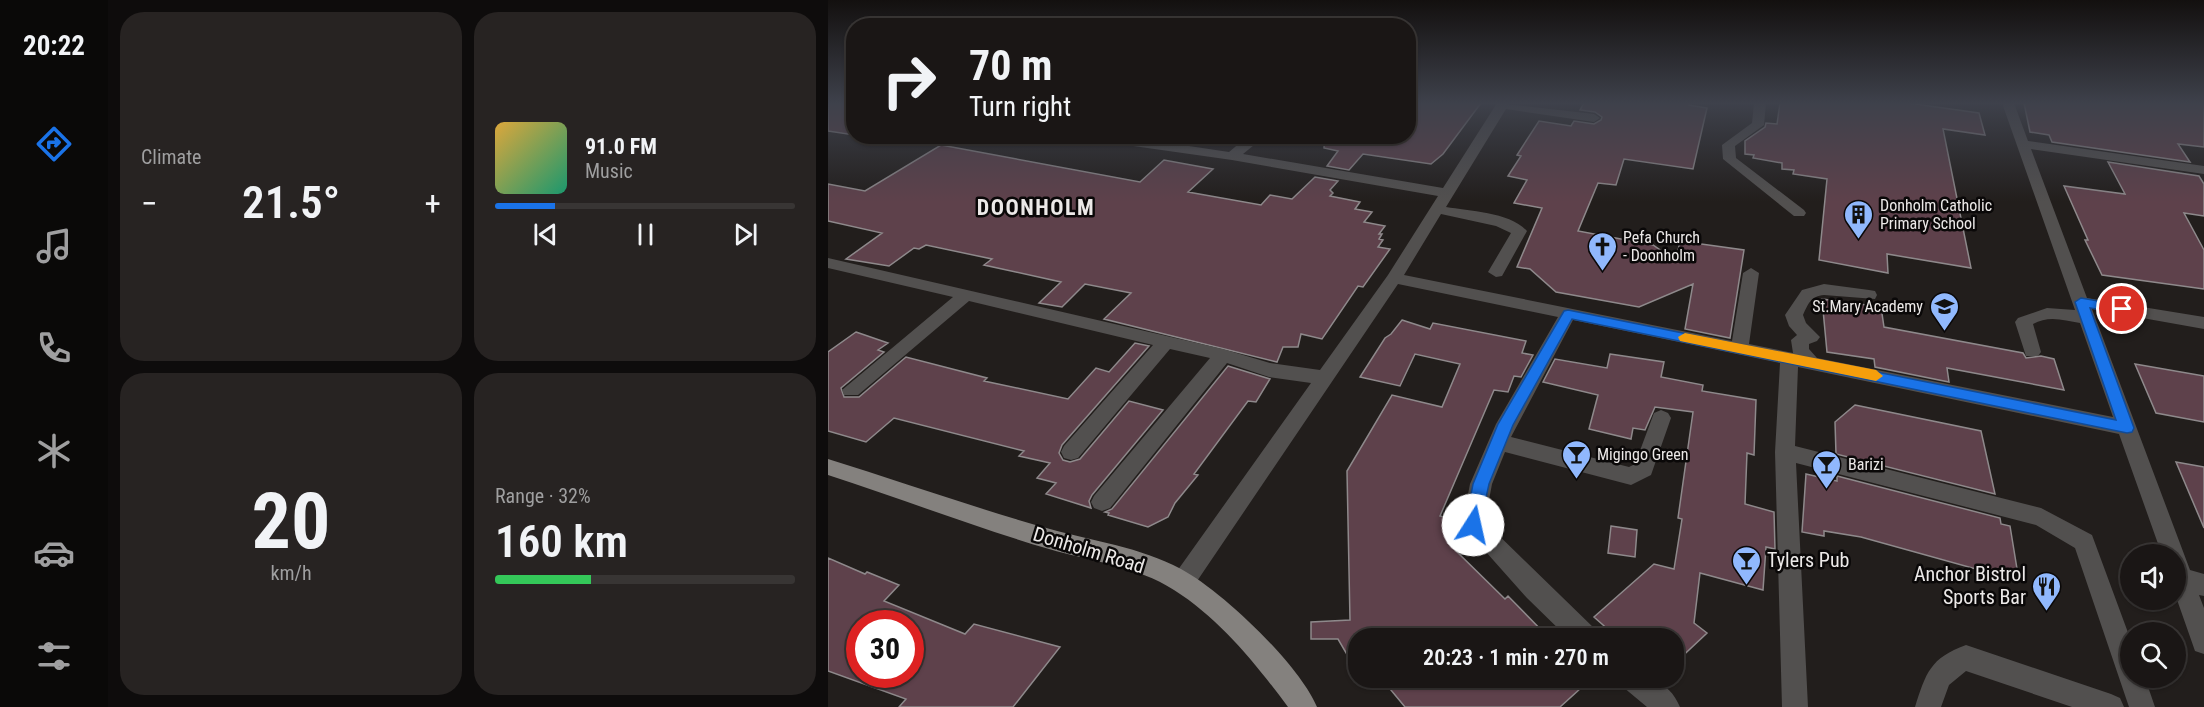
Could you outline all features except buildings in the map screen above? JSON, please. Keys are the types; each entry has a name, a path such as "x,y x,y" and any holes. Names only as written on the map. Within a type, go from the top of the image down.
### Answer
{"main road":[{"name":"Donholm Road","path":"828,467 1048,538 1153,569 1183,582 1231,623 1271,662 1304,707"}],"street":[{"path":"1183,582 1394,278 1483,136"},
{"path":"1742,136 1728,145 1730,159 1798,213"},
{"path":"2020,136 2169,544"},
{"path":"1147,144 1232,156 1446,193"},
{"path":"1232,156 1247,144"},
{"path":"2023,144 2204,170"},
{"path":"1436,209 1500,222 1518,231 1496,272"},
{"path":"828,263 1223,355 1269,370 1325,378"},
{"path":"1740,348 1750,273"},
{"path":"1394,278 2127,428"},
{"path":"1811,363 1800,350 1800,340 1811,337 1798,326 1794,315 1805,296 1811,292 1822,291 1869,296"},
{"path":"852,390 965,296"},
{"path":"2032,352 2024,322 2044,312 2084,310 2204,323"},
{"path":"1568,314 1498,442 1481,484 1473,525 1535,590 1575,628"},
{"path":"1071,452 1166,342"},
{"path":"1102,502 1223,355"},
{"path":"1789,358 1785,452 1795,707"},
{"path":"1498,442 1631,476 1644,469 1661,418"},
{"path":"1785,452 2041,517 2084,542 2120,645"},
{"path":"2187,575 2204,642"},
{"path":"1928,707 1938,677 1950,663 1966,658 2110,707"},
{"path":"1644,688 1667,707"},
{"path":"2135,688 2142,707"}],"slow traffic":[{"path":"1685,337 1876,376"}],"place":[{"name":"Donholm Catholic Primary School","path":"1859,240"},
{"name":"Pefa Church - Doonholm","path":"1602,272"},
{"name":"St.Mary Academy","path":"1944,332"},
{"name":"Migingo Green","path":"1576,480"},
{"name":"Barizi","path":"1827,490"},
{"name":"Tylers Pub","path":"1746,586"},
{"name":"Anchor Bistrol Sports Bar","path":"2047,612"}],"district":[{"name":"DOONHOLM","path":"1036,207"}],"route":[{"path":"1473,525 1481,484 1506,424 1568,314 1949,389 2127,428 2081,302 2122,309"}]}
